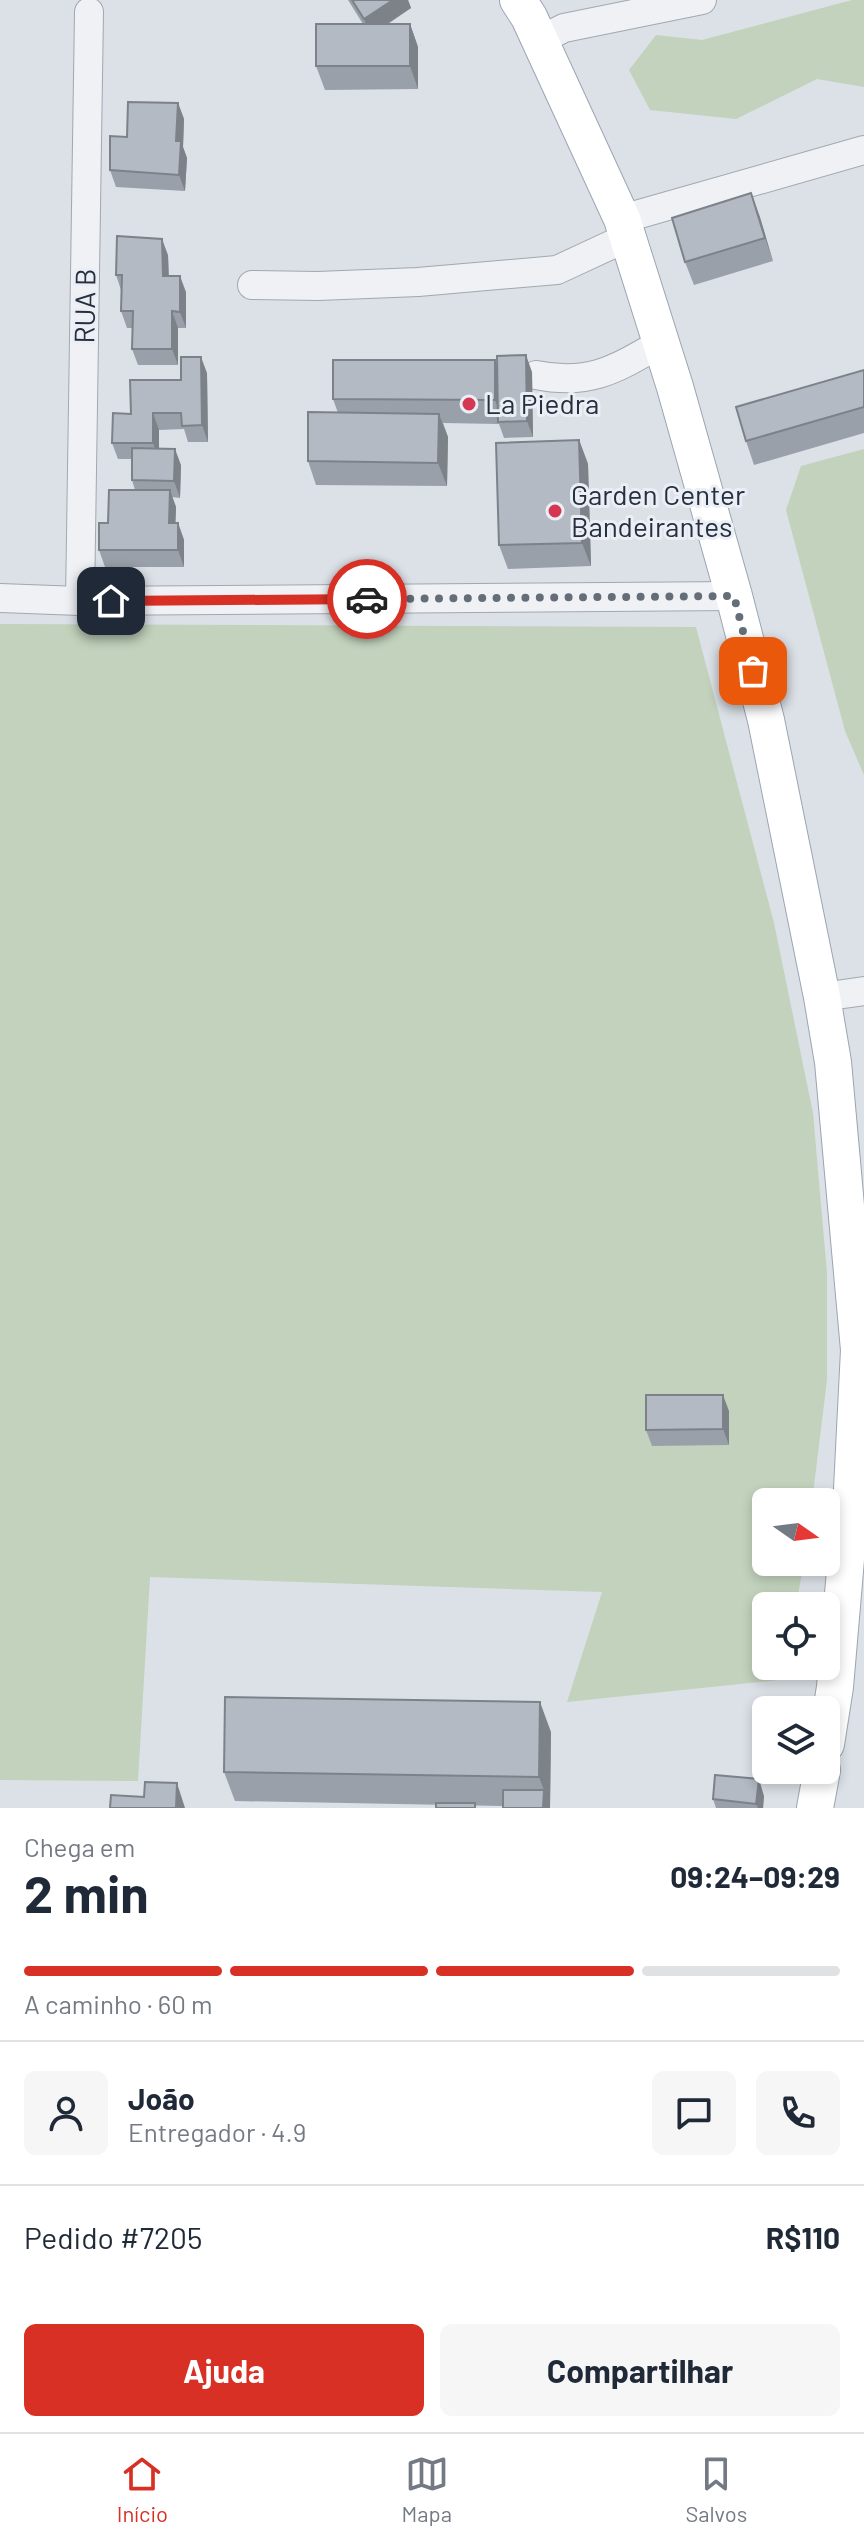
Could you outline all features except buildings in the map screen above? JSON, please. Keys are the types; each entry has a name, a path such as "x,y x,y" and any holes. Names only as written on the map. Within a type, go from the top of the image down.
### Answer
{"main road":[{"path":"518,0 540,40 625,228 661,343 734,596 766,720 822,997 833,1062 859,1350 852,1489 833,1696"},
{"path":"815,1808 819,1784"}],"street":[{"path":"540,40 564,28 702,0"},
{"name":"RUA B","path":"80,601 89,12"},
{"path":"252,285 418,282 557,270 625,228 864,150"},
{"path":"536,375 562,380 598,375 661,343"},
{"path":"0,598 80,601 734,596"},
{"path":"822,997 864,991"}],"green space":[{"path":"852,0 864,0 864,87 817,79 736,119 650,110 629,70 656,35 702,40"},
{"path":"864,449 864,775 845,731 786,510 801,466"},
{"path":"0,624 696,627 774,923 813,1113 827,1273 827,1380 814,1488 752,1488 752,1576 801,1576 799,1592 752,1592 752,1680 779,1680 567,1702 602,1592 150,1577 138,1781 0,1780"}],"way so far":[{"path":"367,599 734,596 753,671"}],"place":[{"name":"La Piedra","path":"469,404"},
{"name":"Garden Center Bandeirantes","path":"555,511"}],"route":[{"path":"111,601 367,599"}]}
